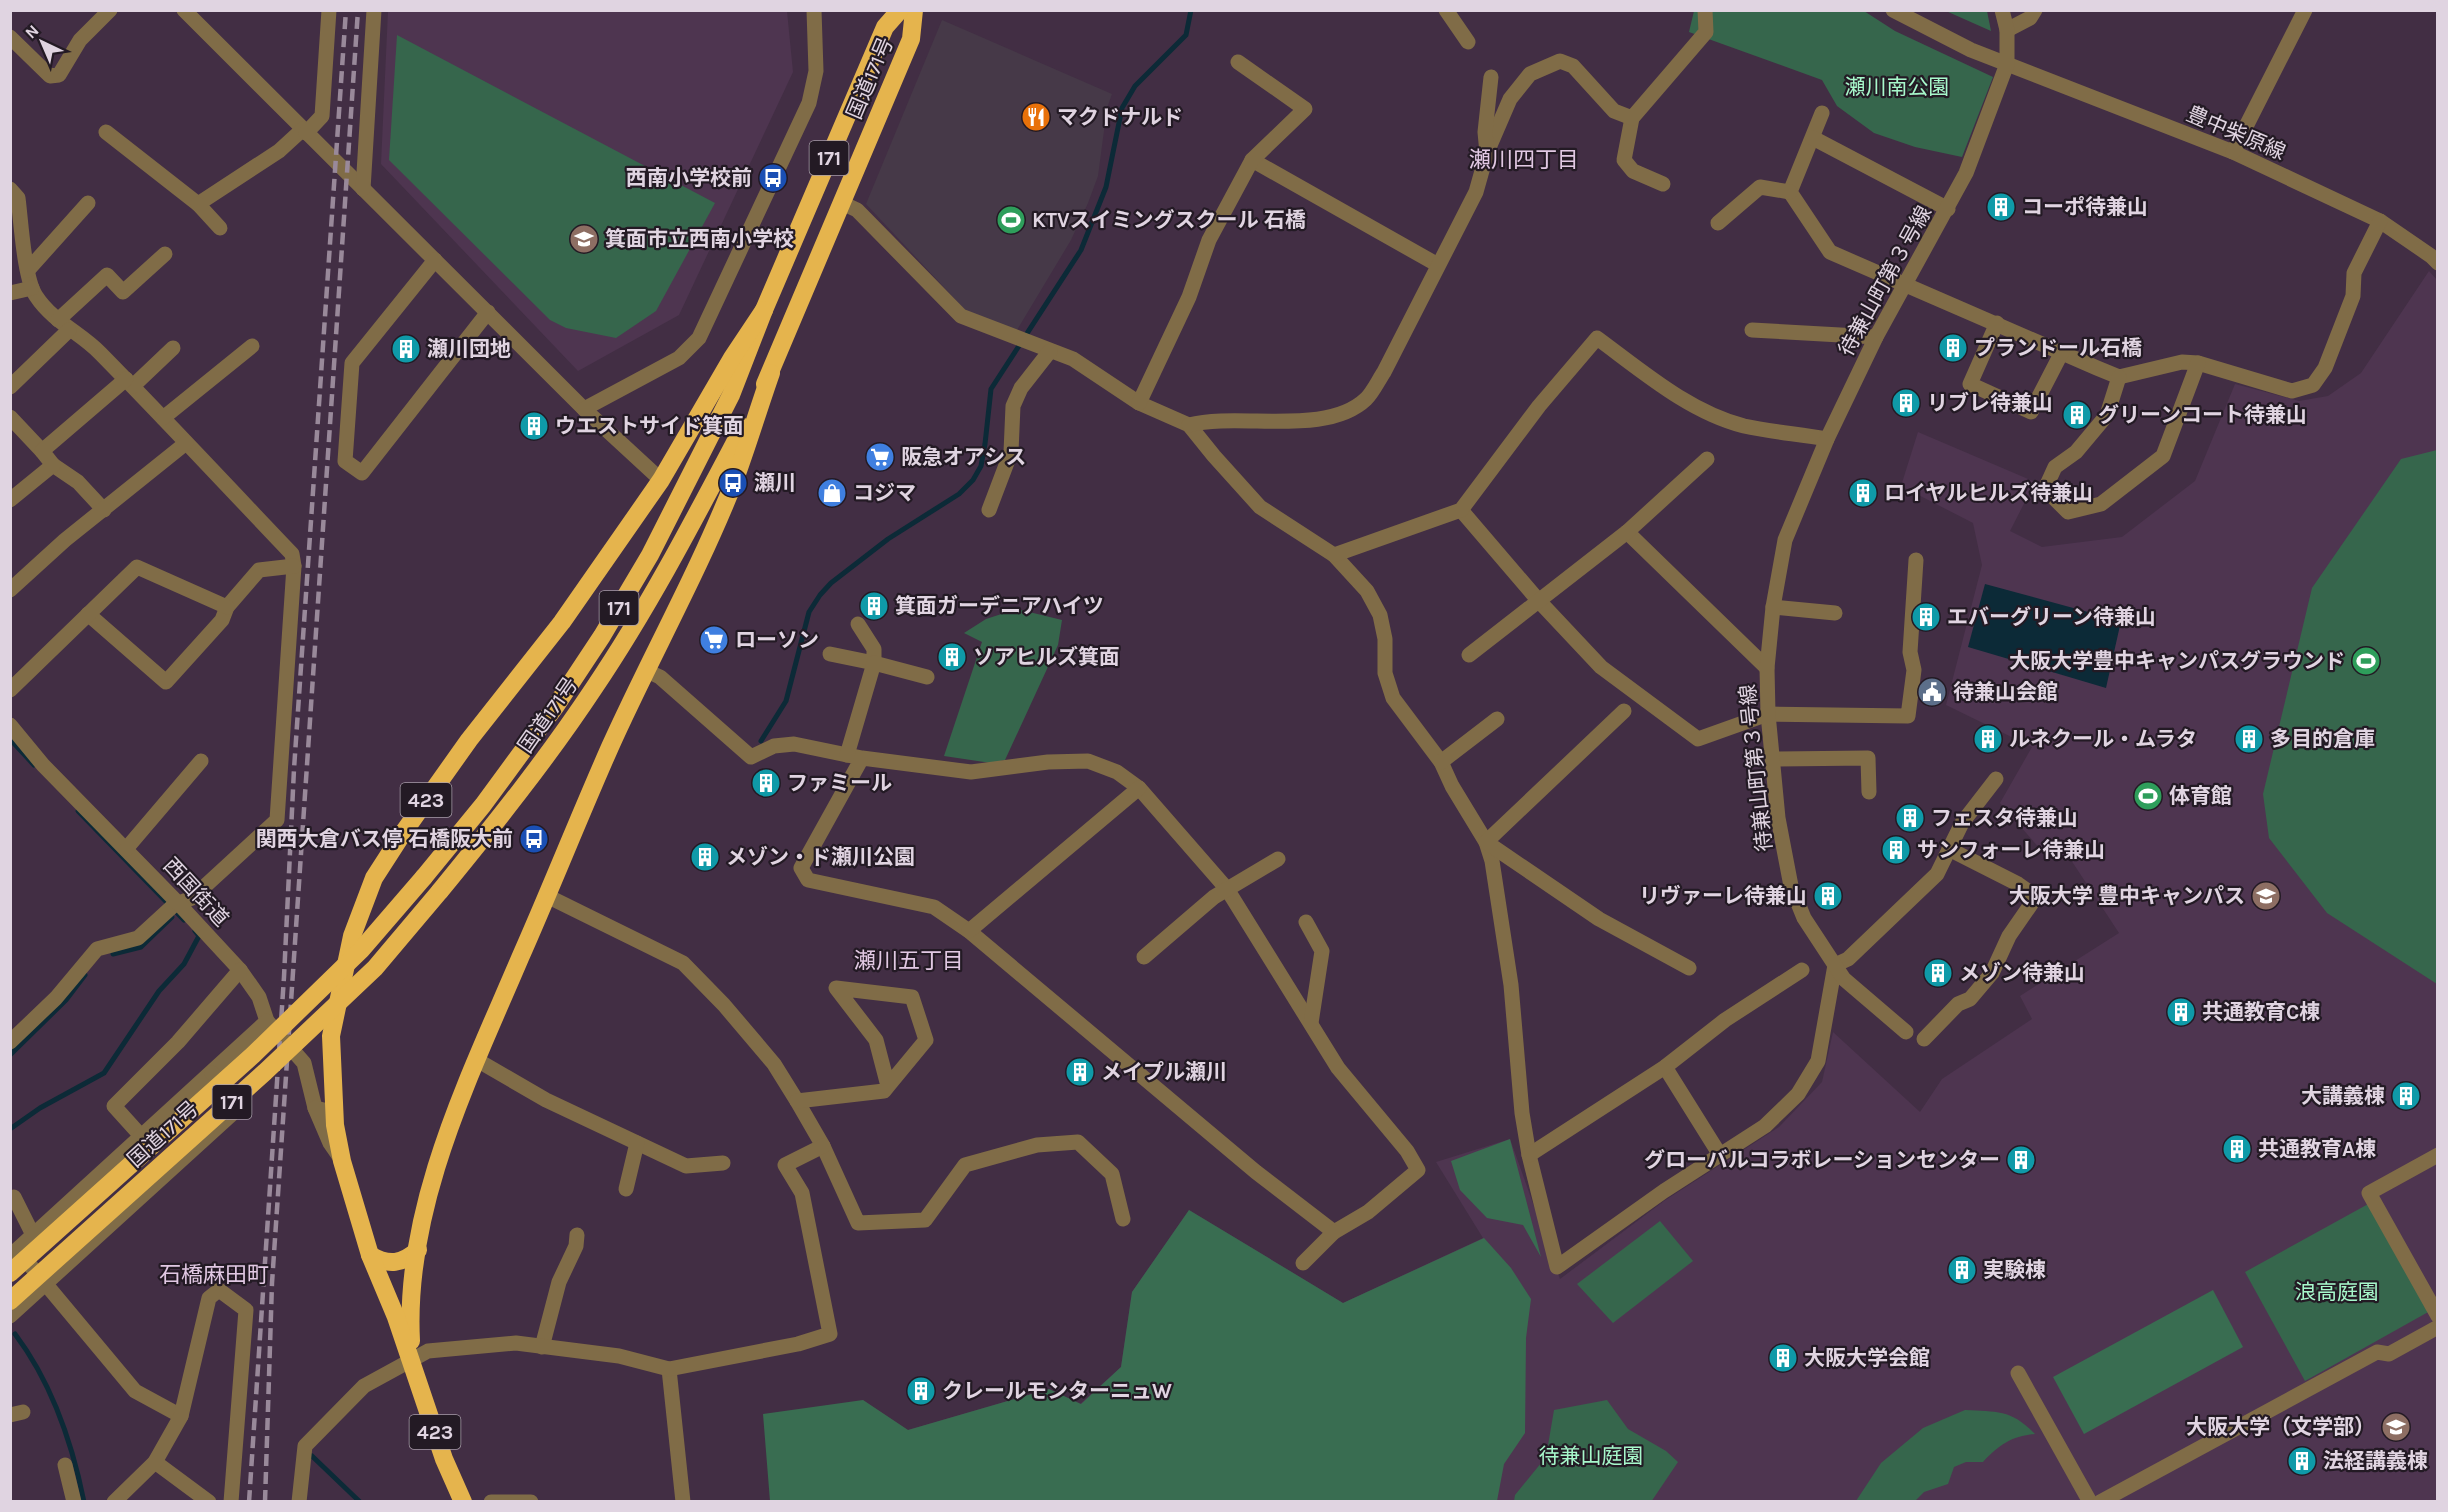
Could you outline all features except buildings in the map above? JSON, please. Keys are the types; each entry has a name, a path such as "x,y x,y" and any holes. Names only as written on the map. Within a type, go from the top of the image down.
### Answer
{"highway":[{"name":"国道171号","path":"10,1273 253,1055 361,950 483,805 602,636 650,555 731,395 764,310 885,27 900,10"},
{"name":"国道171号","path":"10,1301 265,1072 366,976 440,891 508,807 594,688 662,580 771,374 911,39 914,10"},
{"name":"423","path":"464,1502 444,1459 412,1361 370,1255 342,1161 335,1125 331,1036 352,936 374,878 469,740 562,622 661,480 732,358 764,310"},
{"name":"423","path":"412,1361 409,1314 425,1207 440,1155 477,1060 611,745 733,483 771,374"},
{"path":"370,1255 384,1263 405,1261 418,1250"}],"street":[{"path":"10,37 50,75 59,75 80,40 110,10"},
{"path":"184,10 584,409 661,480"},
{"path":"198,204 279,152 322,116 329,10"},
{"path":"363,189 374,10"},
{"path":"584,409 680,358 699,338 809,103 816,71 814,10"},
{"path":"1446,10 1468,42"},
{"path":"1663,184 1633,171 1624,160 1632,118 1706,32 1705,10"},
{"name":"豊中柴原線","path":"1893,10 1971,50 2233,152 2380,221 2435,254"},
{"path":"2002,10 2007,30 2007,64"},
{"path":"2007,30 2030,18 2035,10"},
{"path":"2233,152 2304,10"},
{"path":"1189,424 1208,420 1318,419 1345,412 1366,399 1384,372 1476,192 1487,153 1510,99 1530,74 1560,61 1573,66 1614,111 1632,118"},
{"path":"1139,403 1189,297 1209,240 1252,160 1305,109 1238,62"},
{"name":"待兼山町第３号線","path":"1906,1032 1844,979 1804,918 1791,886 1778,818 1768,714 1767,668 1773,607 1785,540 1827,438 1876,337 1966,173 2007,64"},
{"path":"1487,153 1485,132 1491,76"},
{"path":"1790,192 1822,113"},
{"path":"106,132 198,204 220,228"},
{"path":"1813,138 1948,209"},
{"path":"1252,160 1438,265"},
{"path":"1718,223 1760,187 1790,192 1830,252 2120,376 2182,362 2198,363 2292,391 2313,385 2325,368 2354,296 2354,273 2380,221"},
{"path":"10,189 18,198 28,270 36,296 63,325 95,347 129,382 292,554 294,567 277,820 192,898 172,907 138,938 97,949 56,998 10,1042"},
{"path":"28,270 88,203"},
{"path":"842,203 857,210 961,316 1073,359 1139,403 1189,424 1214,456 1260,507 1334,555 1367,591 1380,615 1385,639 1385,673 1393,698 1441,762 1452,786 1486,842 1493,871 1511,985 1522,1113 1529,1155 1557,1266 1765,1126 1803,1086 1818,1061 1836,965 1848,959 1937,874 1962,823 1996,779"},
{"path":"10,387 107,275 123,292 165,254"},
{"path":"435,260 352,363 345,462 362,473 488,312"},
{"path":"10,293 32,288"},
{"path":"1997,323 1970,384 2031,412 2062,352"},
{"path":"1752,330 1876,337"},
{"path":"1334,555 1461,510 1539,406 1597,338 1668,390 1705,411 1743,426 1827,438"},
{"path":"163,418 252,346"},
{"path":"42,451 173,348"},
{"path":"989,510 1011,452 1013,406 1021,388 1050,351"},
{"path":"2120,376 2107,415 2076,452 2055,467 2045,489 2068,512 2101,504 2163,456 2198,363"},
{"path":"10,417 53,465 78,482 104,510"},
{"path":"1730,437 1743,426"},
{"path":"10,590 65,540 186,443"},
{"path":"1469,656 1627,532 1707,459"},
{"path":"10,500 53,465"},
{"path":"1461,510 1538,600 1601,667 1698,739 1768,714 1908,716 1914,670 1910,652 1916,560"},
{"path":"1627,532 1767,668"},
{"path":"10,690 137,567 227,607"},
{"path":"88,614 166,682 222,620 227,607 259,570 294,567"},
{"path":"1773,607 1835,613"},
{"path":"858,624 874,650 874,663 855,757 801,868 808,880 934,907 969,931 1256,1172 1334,1232"},
{"path":"830,654 927,677"},
{"path":"647,671 660,677 751,757 774,746 794,744 855,757 972,772 1048,762 1088,761 1117,772 1139,788 1227,889 1338,1068 1407,1151 1418,1170 1368,1212 1334,1232 1303,1263"},
{"path":"1486,842 1624,711"},
{"path":"1441,762 1497,719"},
{"name":"西国街道","path":"10,725 43,765 126,849 172,907 240,970 259,997 267,1020 304,1063 315,1108 330,1143 342,1161"},
{"path":"1773,759 1868,758 1869,792"},
{"path":"126,849 201,761"},
{"path":"969,931 1139,788"},
{"path":"1486,842 1599,919 1689,968"},
{"path":"1924,1039 1958,1004 1970,999 1992,973 2009,936 2036,897 2018,884 1949,849"},
{"path":"1144,957 1227,889 1278,859"},
{"path":"547,896 683,963 774,1064 823,1146 858,1223 925,1220 965,1165 1037,1145 1078,1142 1112,1174 1123,1220"},
{"path":"1306,922 1322,951 1311,1023"},
{"path":"142,1137 114,1106 178,1042 240,970"},
{"path":"1529,1155 1665,1067 1725,1020 1802,970"},
{"path":"797,1101 884,1091 926,1040 912,997 836,988 876,1040 888,1086"},
{"path":"182,1416 135,1390 47,1284 14,1252 212,1073 267,1020"},
{"path":"477,1060 546,1101 686,1166 723,1164"},
{"path":"1665,1067 1719,1155"},
{"path":"10,1316 243,1104 212,1073"},
{"path":"315,1108 328,1109 332,1088"},
{"path":"626,1189 637,1143"},
{"path":"299,1502 305,1446 364,1386 428,1351 516,1344 619,1356 669,1369 798,1344 830,1334 802,1193 785,1165 823,1146"},
{"path":"2438,1155 2369,1193 2438,1316"},
{"path":"14,1197 33,1235"},
{"path":"542,1347 560,1282 576,1246 578,1235"},
{"path":"114,1502 155,1462 182,1416 209,1298 219,1290 246,1310 231,1502"},
{"path":"2100,1502 2377,1352 2390,1354 2438,1327"},
{"path":"669,1369 683,1502"},
{"path":"2018,1373 2090,1502"},
{"path":"155,1462 209,1502"},
{"path":"65,1466 74,1502"},
{"path":"491,1502 531,1502"}],"shaded area":[{"name":"箕面市立西南小学校","path":"388,11 787,11 793,72 679,315 578,371 381,164"},
{"path":"942,20 1112,94 1107,108 1098,176 1088,203 1071,240 1017,330 968,313 866,204"},
{"name":"大阪大学 豊中キャンパス","path":"2429,271 2437,280 2437,1501 773,1501 863,1400 908,1430 1049,1389 1080,1404 1121,1367 1132,1292 1189,1210 1343,1303 1483,1238 1436,1162 1510,1139 1560,1279 1664,1201 1779,1127 1822,1082 1833,1032 1920,1112 1942,1079 2032,1019 2020,996 2119,933 2071,860 2040,849 2000,803 2032,747 1946,705 1982,565 1973,523 1901,486 1918,432 2035,482 2010,531 2042,547 2122,537 2195,481 2235,384 2299,401 2328,396 2361,373"}],"green space":[{"name":"瀬川南公園","path":"1694,11 1864,11 1895,31 1993,77 1962,157 1915,147 1874,133 1837,106 1822,80 1689,32"},
{"path":"1946,11 1987,11 1991,31"},
{"path":"397,35 715,203 656,311 616,338 566,328 550,320 389,160"},
{"name":"大阪大学豊中キャンパスグラウンド","path":"2437,450 2437,984 2327,913 2269,838 2263,794 2312,588 2401,459"},
{"path":"1017,609 1062,620 1058,645 1005,760 991,763 944,756 982,642 964,633 986,619"},
{"path":"1510,1139 1541,1257 1523,1225 1487,1218 1460,1190 1451,1161"},
{"name":"浪高庭園","path":"2370,1203 2430,1311 2305,1381 2245,1272"},
{"path":"1189,1210 1343,1303 1484,1238 1511,1268 1531,1299 1526,1338 1525,1433 1504,1464 1497,1501 770,1501 763,1414 863,1400 908,1430 1049,1389 1081,1404 1121,1367 1132,1292"},
{"path":"1660,1221 1693,1261 1613,1323 1577,1284"},
{"path":"2213,1290 2243,1347 2084,1434 2053,1377"},
{"name":"待兼山庭園","path":"1607,1400 1628,1429 1666,1451 1678,1462 1651,1502 1514,1501 1515,1495 1546,1457 1554,1410"},
{"path":"1965,1410 2003,1413 2018,1420 2035,1434 2006,1442 1983,1462 1966,1462 1954,1467 1948,1484 1924,1492 1915,1501 1856,1501 1881,1463 1923,1428"}],"water":[{"path":"1985,584 2121,621 2106,688 1968,647"}],"waterway":[{"path":"761,741 786,701 809,612 820,595 831,583 888,539 959,494 973,480 981,466 991,389 1081,250 1106,187 1122,108 1135,86 1186,35 1191,10"},
{"path":"10,739 34,765"},
{"path":"78,811 184,920"},
{"path":"113,954 141,947 172,917 169,911"},
{"path":"10,1129 40,1108 104,1073 159,991 184,964 199,936 195,931"},
{"path":"10,1055 66,1000 85,975"},
{"path":"15,1334 40,1372 59,1414 67,1435 84,1502"},
{"path":"312,1456 360,1502"}],"railway":[{"path":"249,1502 284,977 294,769 346,10"},
{"path":"265,1502 272,1283 358,10"}],"place":[{"name":"マクドナルド","path":"1036,117"},
{"name":"西南小学校前","path":"773,178"},
{"name":"コーポ待兼山","path":"2001,207"},
{"name":"KTVスイミングスクール 石橋","path":"1011,220"},
{"name":"箕面市立西南小学校","path":"584,239"},
{"name":"プランドール石橋","path":"1953,348"},
{"name":"瀬川団地","path":"406,349"},
{"name":"リブレ待兼山","path":"1906,403"},
{"name":"グリーンコート待兼山","path":"2077,415"},
{"name":"ウエストサイド箕面","path":"534,426"},
{"name":"阪急オアシス","path":"880,457"},
{"name":"瀬川","path":"733,483"},
{"name":"コジマ","path":"832,493"},
{"name":"ロイヤルヒルズ待兼山","path":"1863,493"},
{"name":"箕面ガーデニアハイツ","path":"874,606"},
{"name":"エバーグリーン待兼山","path":"1926,617"},
{"name":"ローソン","path":"714,640"},
{"name":"ソアヒルズ箕面","path":"952,657"},
{"name":"大阪大学豊中キャンパスグラウンド","path":"2366,661"},
{"name":"待兼山会館","path":"1932,692"},
{"name":"ルネクール・ムラタ","path":"1988,739"},
{"name":"多目的倉庫","path":"2249,739"},
{"name":"ファミール","path":"766,783"},
{"name":"体育館","path":"2148,796"},
{"name":"フェスタ待兼山","path":"1910,818"},
{"name":"関西大倉バス停 石橋阪大前","path":"534,839"},
{"name":"サンフォーレ待兼山","path":"1896,850"},
{"name":"メゾン・ド瀬川公園","path":"705,857"},
{"name":"リヴァーレ待兼山","path":"1828,896"},
{"name":"大阪大学 豊中キャンパス","path":"2266,896"},
{"name":"メゾン待兼山","path":"1938,973"},
{"name":"共通教育C棟","path":"2181,1012"},
{"name":"メイプル瀬川","path":"1080,1072"},
{"name":"大講義棟","path":"2406,1096"},
{"name":"共通教育A棟","path":"2237,1149"},
{"name":"グローバルコラボレーションセンター","path":"2021,1160"},
{"name":"実験棟","path":"1962,1270"},
{"name":"大阪大学会館","path":"1783,1358"},
{"name":"クレールモンターニュW","path":"921,1391"},
{"name":"大阪大学（文学部）","path":"2396,1427"},
{"name":"法経講義棟","path":"2302,1461"}],"district":[{"name":"瀬川四丁目","path":"1524,159"},
{"name":"瀬川五丁目","path":"909,960"},
{"name":"石橋麻田町","path":"214,1274"}]}
